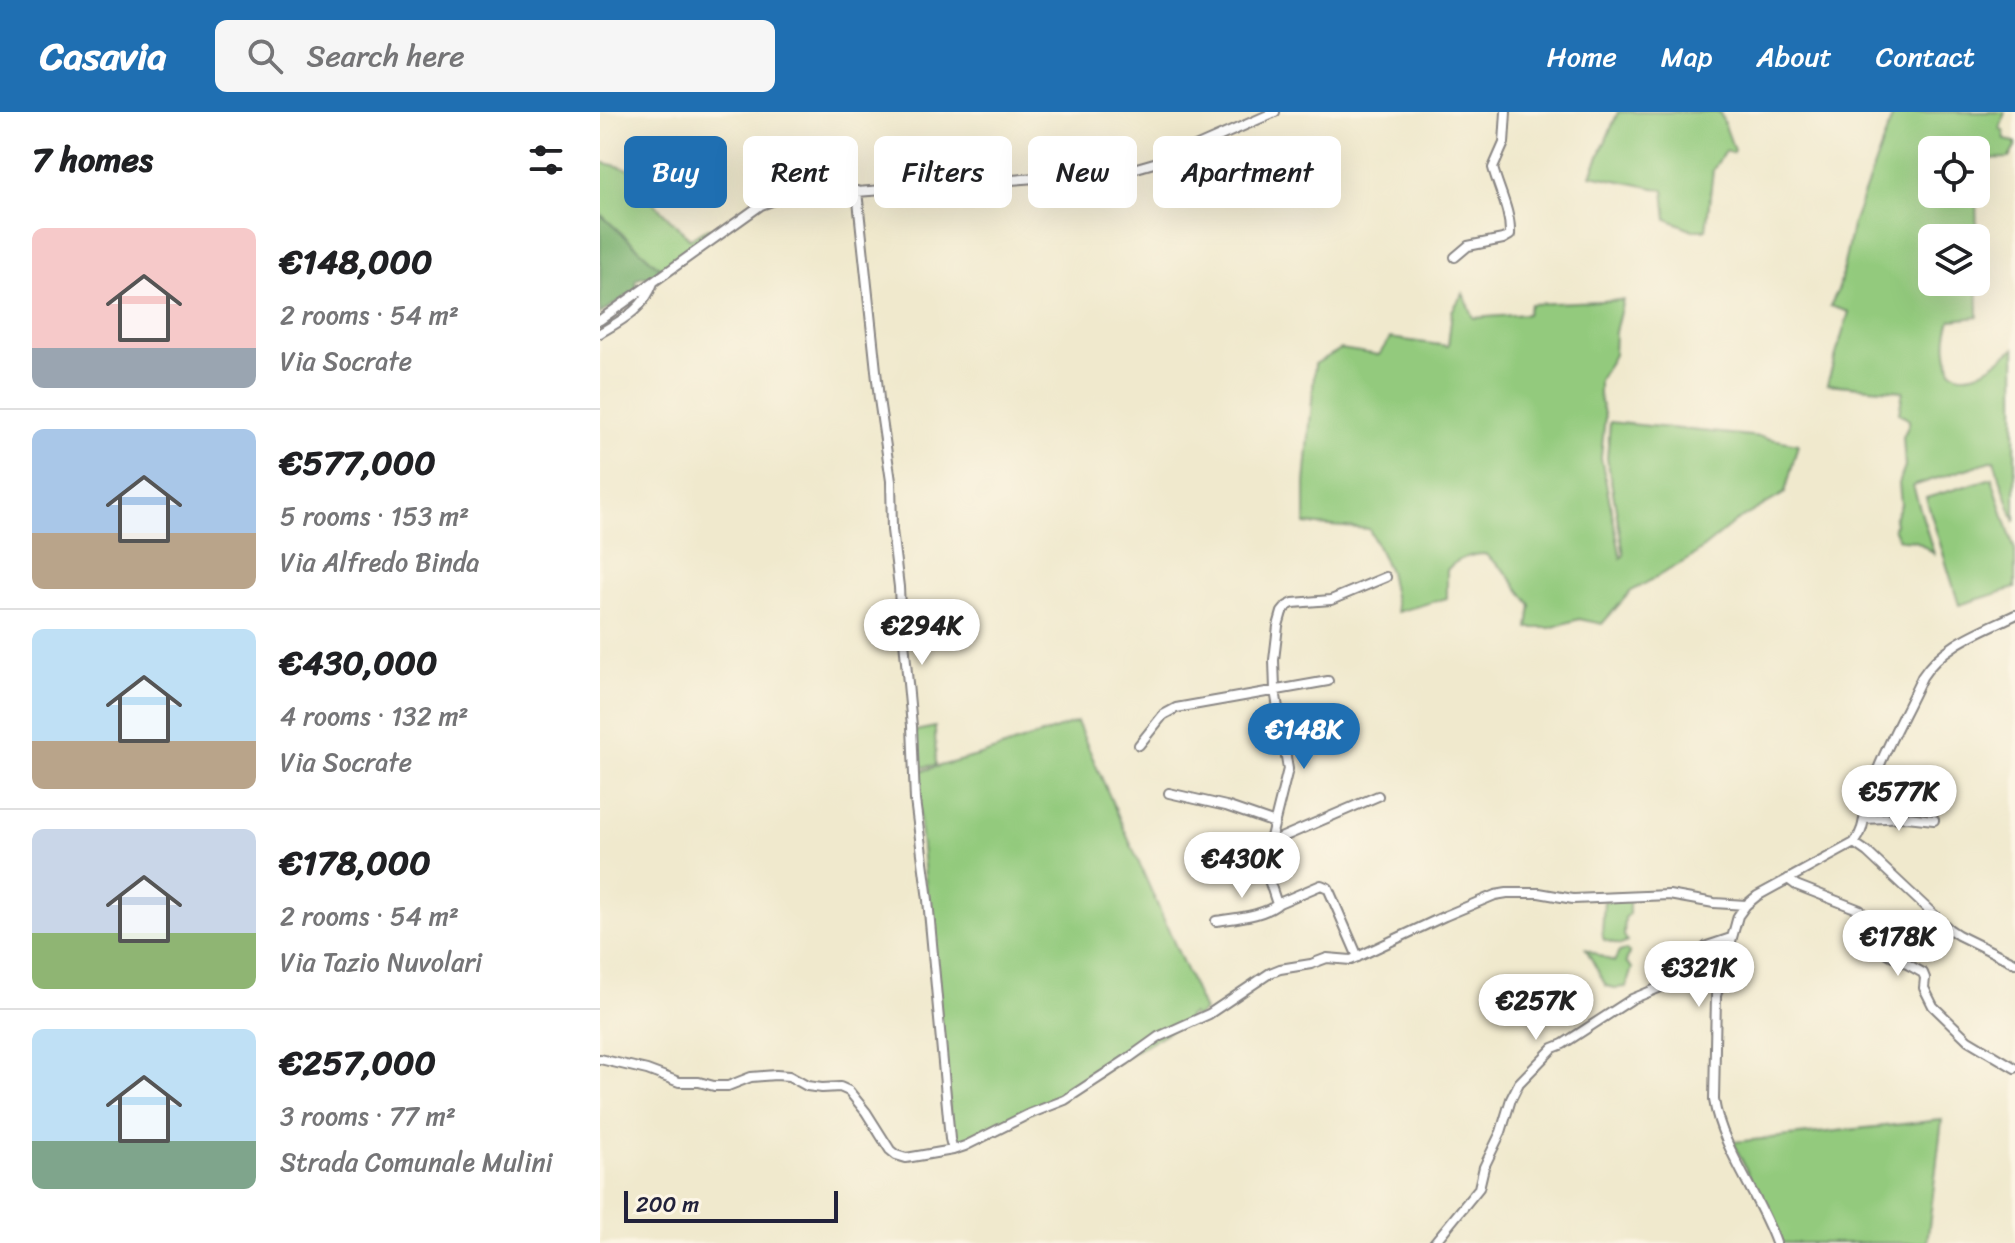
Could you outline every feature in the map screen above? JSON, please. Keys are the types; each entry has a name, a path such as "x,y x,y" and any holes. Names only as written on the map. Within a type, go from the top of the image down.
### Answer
{"street":[{"path":"858,191 1142,167 1168,159 1275,112"},
{"path":"1455,257 1468,246 1510,235 1506,204 1493,168 1504,143 1506,112"},
{"path":"858,200 891,481 892,530 912,726 915,800 953,1150"},
{"path":"600,320 757,208"},
{"path":"600,333 640,306 649,295 653,283"},
{"path":"1279,903 1264,865 1288,769 1275,690 1274,660 1282,612 1293,603 1331,600 1386,577"},
{"path":"1776,1243 1723,1133 1716,1111 1716,996 1738,916 1757,896 1854,843 1859,837 1869,792 1930,664 1948,649 2015,615"},
{"path":"1139,745 1163,715 1176,708 1328,681"},
{"path":"1169,793 1226,806 1275,823"},
{"path":"1269,843 1378,796"},
{"path":"1864,819 1907,817 1934,820"},
{"path":"1854,843 1949,929 2015,963"},
{"path":"1788,879 1860,910 1869,941 1923,973 1924,988 1933,1006 1976,1046 2015,1068"},
{"path":"1216,921 1274,908 1279,903 1325,886 1358,957"},
{"path":"600,1059 647,1070 679,1082 728,1086 751,1077 776,1075 789,1076 807,1086 840,1087 849,1091 866,1112 883,1142 896,1155 906,1158 953,1150 1065,1100 1158,1037 1209,1014 1270,973 1327,958 1351,960 1495,895 1539,893 1573,899 1669,895 1746,905"},
{"path":"1434,1243 1479,1188 1484,1167 1501,1132 1511,1099 1519,1083 1531,1070 1553,1048 1632,999 1661,987 1707,946 1731,938"}],"green space":[{"path":"1618,112 1720,112 1734,150 1732,153 1725,151 1713,170 1706,230 1693,230 1667,219 1664,190 1591,175"},
{"path":"1894,112 2005,112 2000,129 2004,132 2005,140 2015,142 2009,158 1990,159 1990,136 1918,136 1918,208 1976,208 1977,224 1918,224 1918,296 1978,296 1978,317 1951,320 1946,346 1951,371 1959,375 1976,373 2015,348 2015,522 1994,460 1913,486 1934,554 1917,542 1899,539 1893,527 1901,505 1899,483 1905,467 1903,437 1909,424 1909,420 1899,413 1903,391 1827,384 1849,312 1830,306 1839,288 1852,226"},
{"path":"600,162 624,168 624,208 659,208 690,239 709,228 709,233 661,269 600,214"},
{"path":"600,214 661,269 652,277 636,280 637,289 600,314"},
{"path":"1463,293 1473,318 1527,314 1530,304 1623,300 1615,332 1614,355 1599,380 1599,395 1605,417 1601,458 1621,558 1624,555 1607,458 1610,422 1761,437 1798,444 1785,493 1735,522 1692,557 1630,592 1602,624 1579,619 1550,628 1528,628 1531,605 1505,571 1485,554 1464,558 1447,570 1447,598 1397,612 1389,571 1369,529 1305,524 1305,484 1315,364 1341,349 1379,355 1390,338 1448,346 1452,311"},
{"path":"1992,478 2015,551 2015,588 1959,605 1926,498"},
{"path":"1077,722 1204,1011 1194,1018 1192,1014 1188,1016 1188,1020 1063,1097 957,1146 952,1138 917,772 981,755"},
{"path":"935,727 936,765 917,768 915,731"},
{"path":"1629,900 1624,935 1627,942 1621,945 1604,940 1604,901"},
{"path":"1586,949 1614,962 1619,952 1625,950 1629,953 1626,962 1632,968 1626,987 1606,986"},
{"path":"1942,1120 1927,1243 1782,1243 1733,1142"}]}
